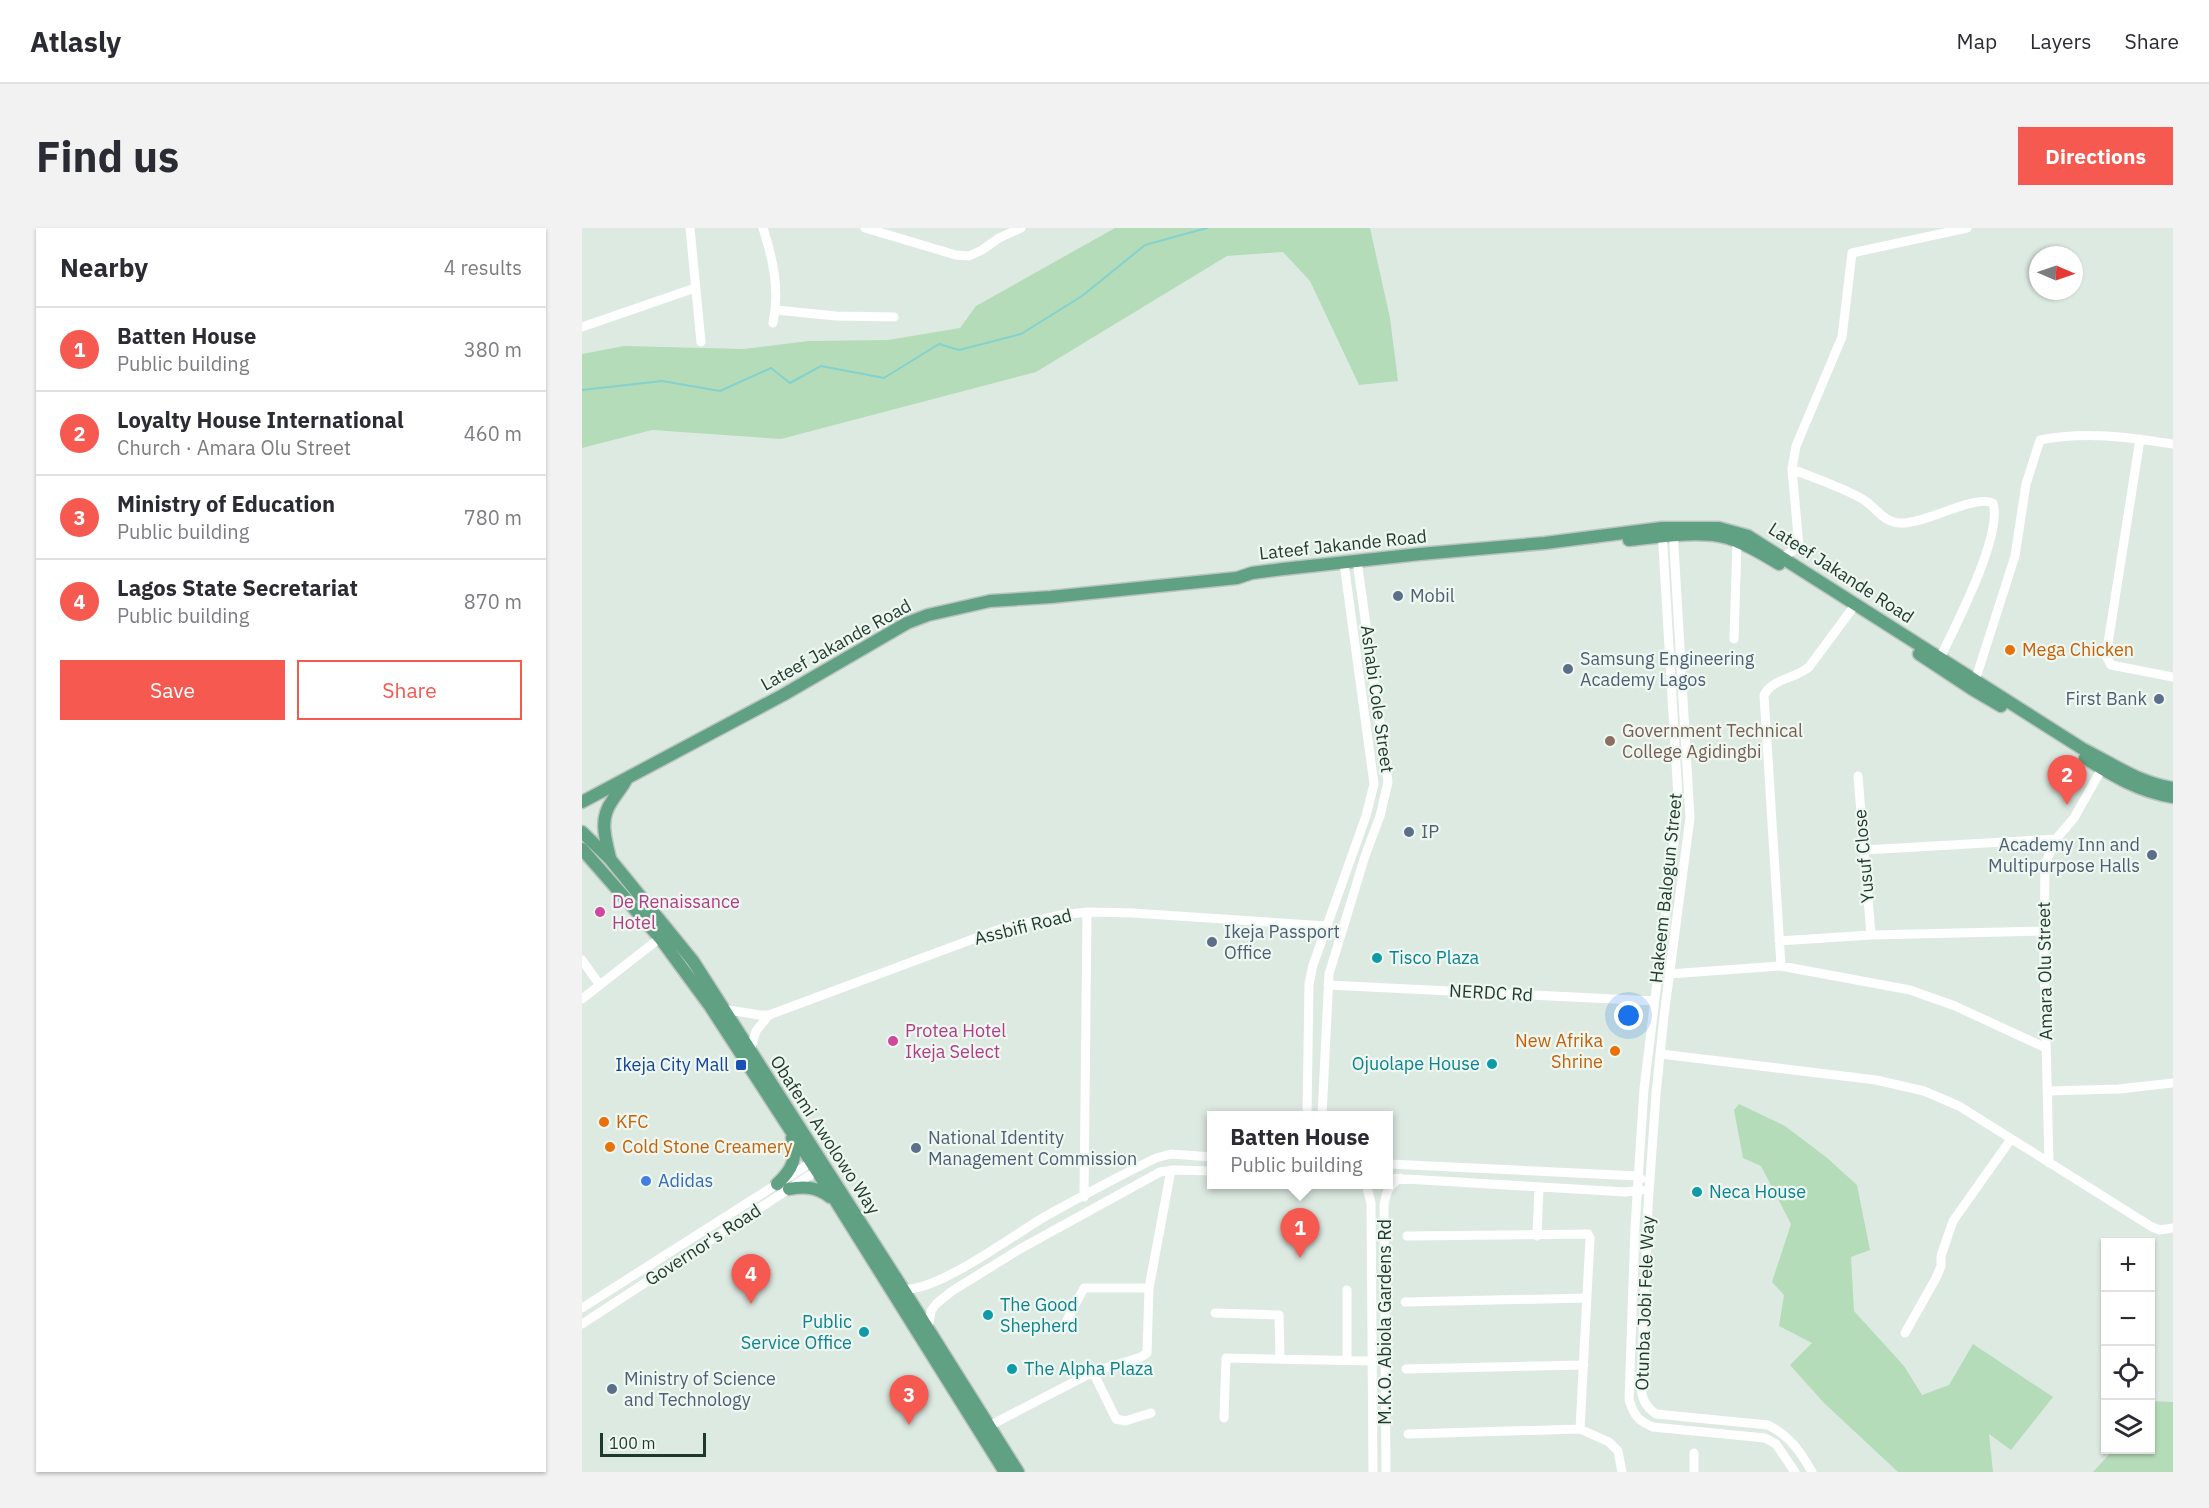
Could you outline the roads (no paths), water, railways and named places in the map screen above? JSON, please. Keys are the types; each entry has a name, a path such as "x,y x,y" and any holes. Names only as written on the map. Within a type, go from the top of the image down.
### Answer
{"main road":[{"name":"Lateef Jakande Road","path":"582,802 783,695 907,623 962,606 990,601 1237,578 1252,573 1283,569 1351,565 1545,543 1729,529 1748,536 1783,557 2083,749 2125,782 2155,794 2172,790"},
{"name":"Lateef Jakande Road","path":"1668,532 1719,537 1737,542 1773,560 1852,609 1972,689 2104,765"},
{"path":"610,859 604,832 605,818 611,802 627,778"},
{"path":"582,794 597,794"},
{"name":"Obafemi Awolowo Way","path":"582,832 610,859 693,961 818,1164 903,1289 1018,1472"},
{"name":"Obafemi Awolowo Way","path":"582,849 660,938 710,1006 789,1128 818,1164 835,1201 1005,1472"},
{"path":"789,1128 795,1159 783,1187 813,1188 835,1201"}],"street":[{"path":"690,228 701,342"},
{"path":"763,228 773,259 776,310 773,323"},
{"path":"865,228 956,255 969,256 1021,228"},
{"path":"1783,557 1796,551 1799,543 1792,469 1796,446 1842,337 1852,253 1967,228"},
{"path":"582,327 695,288"},
{"path":"776,310 836,316 894,317"},
{"path":"1975,681 2014,556 2026,484 2040,440 2083,435 2173,444"},
{"path":"2140,439 2106,656 2111,665 2173,677"},
{"path":"1792,469 1866,501 1887,519 1899,523 1918,520 1982,501 1993,503 1994,516 1980,573 1940,658"},
{"name":"Hakeem Balogun Street","path":"1650,1187 1669,974 1689,818 1680,649 1668,532"},
{"name":"Hakeem Balogun Street","path":"1637,1192 1654,1001 1667,907 1678,797 1669,649 1668,532"},
{"path":"1734,639 1737,542"},
{"name":"Ashabi Cole Street","path":"1322,1111 1328,985 1337,943 1380,816 1388,782 1365,611 1351,565"},
{"name":"Ashabi Cole Street","path":"1307,1111 1309,984 1326,926 1366,816 1374,784 1351,613 1351,565"},
{"path":"1781,966 1764,694 1774,684 1802,673 1809,667 1852,609"},
{"path":"1351,613 1365,611"},
{"path":"1669,649 1680,649"},
{"name":"Amara Olu Street","path":"2049,1163 2045,864 2056,839 2074,818 2104,765"},
{"name":"Yusuf Close","path":"1858,776 1871,935"},
{"path":"1864,850 2056,839"},
{"path":"1667,907 1678,909"},
{"path":"1084,1197 1087,912"},
{"name":"Assbifi Road","path":"769,1015 994,931 1061,915 1087,912 1133,913 1326,926"},
{"path":"1779,942 1871,935 2045,932"},
{"path":"582,999 660,938"},
{"path":"582,960 599,984"},
{"name":"Hakeem Balogun Street","path":"1669,974 1781,966 1910,990 1955,1006 2046,1048"},
{"name":"NERDC Rd","path":"1328,985 1654,1001"},
{"path":"723,1009 769,1015"},
{"path":"750,1051 756,1031 769,1015"},
{"path":"1661,1054 1876,1080 1924,1091 1959,1106 2152,1227 2160,1230 2173,1228"},
{"path":"2047,1091 2119,1089 2173,1083"},
{"path":"1905,1333 1936,1278 1953,1221 2010,1139"},
{"path":"903,1289 925,1287 963,1268 1046,1216 1156,1158 1171,1154 1207,1157"},
{"name":"Governor's Road","path":"582,1324 818,1164"},
{"path":"1393,1164 1638,1176 1650,1187 1637,1192 1393,1178"},
{"path":"989,1426 1093,1372 1141,1358 1147,1353 1149,1288 1171,1170"},
{"path":"928,1329 929,1317 936,1304 1020,1249 1160,1172 1207,1171"},
{"path":"1585,1190 1586,1173"},
{"name":"M.K.O. Abiola Gardens Rd","path":"1393,1182 1400,1178"},
{"name":"Governor's Road","path":"582,1308 783,1187"},
{"path":"1537,1236 1539,1187"},
{"name":"Otunba Jobi Fele Way","path":"1650,1187 1641,1386 1642,1398 1647,1408 1656,1414 1759,1423 1781,1431 1796,1445 1812,1472"},
{"name":"M.K.O. Abiola Gardens Rd","path":"1367,1189 1371,1203 1373,1472"},
{"name":"M.K.O. Abiola Gardens Rd","path":"1386,1472 1384,1206 1388,1189"},
{"name":"Otunba Jobi Fele Way","path":"1637,1192 1629,1386 1629,1400 1634,1413 1641,1422 1653,1427 1765,1438 1776,1444 1795,1472"},
{"path":"1407,1236 1588,1234 1590,1238 1580,1429"},
{"path":"963,1268 970,1280"},
{"path":"1067,1320 1084,1288 1149,1288"},
{"path":"1347,1290 1347,1360"},
{"path":"1405,1302 1587,1298"},
{"path":"1215,1313 1279,1315 1280,1359"},
{"path":"1224,1418 1226,1358 1373,1361"},
{"path":"1406,1370 1584,1365"},
{"path":"1093,1372 1116,1419 1125,1421 1151,1413"},
{"path":"1722,1420 1722,1434"},
{"path":"1408,1434 1580,1429 1609,1442 1618,1451 1622,1472"},
{"path":"1373,1446 1386,1446"},
{"path":"1694,1453 1694,1472"}],"waterway":[{"path":"582,390 662,381 720,391 771,368 790,383 821,366 884,378 939,344 959,350 1021,334 1082,296 1145,245 1207,228"}],"place":[{"name":"Mobil","path":"1398,596"},
{"name":"Mega Chicken","path":"2010,650"},
{"name":"Samsung Engineering Academy Lagos","path":"1568,669"},
{"name":"First Bank","path":"2159,699"},
{"name":"Government Technical College Agidingbi","path":"1610,741"},
{"name":"Loyalty House International","path":"2067,805"},
{"name":"IP","path":"1409,832"},
{"name":"Academy Inn and Multipurpose Halls","path":"2152,855"},
{"name":"De Renaissance Hotel","path":"600,912"},
{"name":"Ikeja Passport Office","path":"1212,942"},
{"name":"Tisco Plaza","path":"1377,958"},
{"name":"Protea Hotel Ikeja Select","path":"893,1041"},
{"name":"New Afrika Shrine","path":"1615,1051"},
{"name":"Ojuolape House","path":"1492,1064"},
{"name":"Ikeja City Mall","path":"741,1065"},
{"name":"KFC","path":"604,1122"},
{"name":"Cold Stone Creamery","path":"610,1147"},
{"name":"National Identity Management Commission","path":"916,1148"},
{"name":"Adidas","path":"646,1181"},
{"name":"Neca House","path":"1697,1192"},
{"name":"Batten House","path":"1300,1258"},
{"name":"Lagos State Secretariat","path":"751,1304"},
{"name":"The Good Shepherd","path":"988,1315"},
{"name":"Public Service Office","path":"864,1332"},
{"name":"The Alpha Plaza","path":"1012,1369"},
{"name":"Ministry of Science and Technology","path":"612,1389"},
{"name":"Ministry of Education","path":"909,1425"}]}
